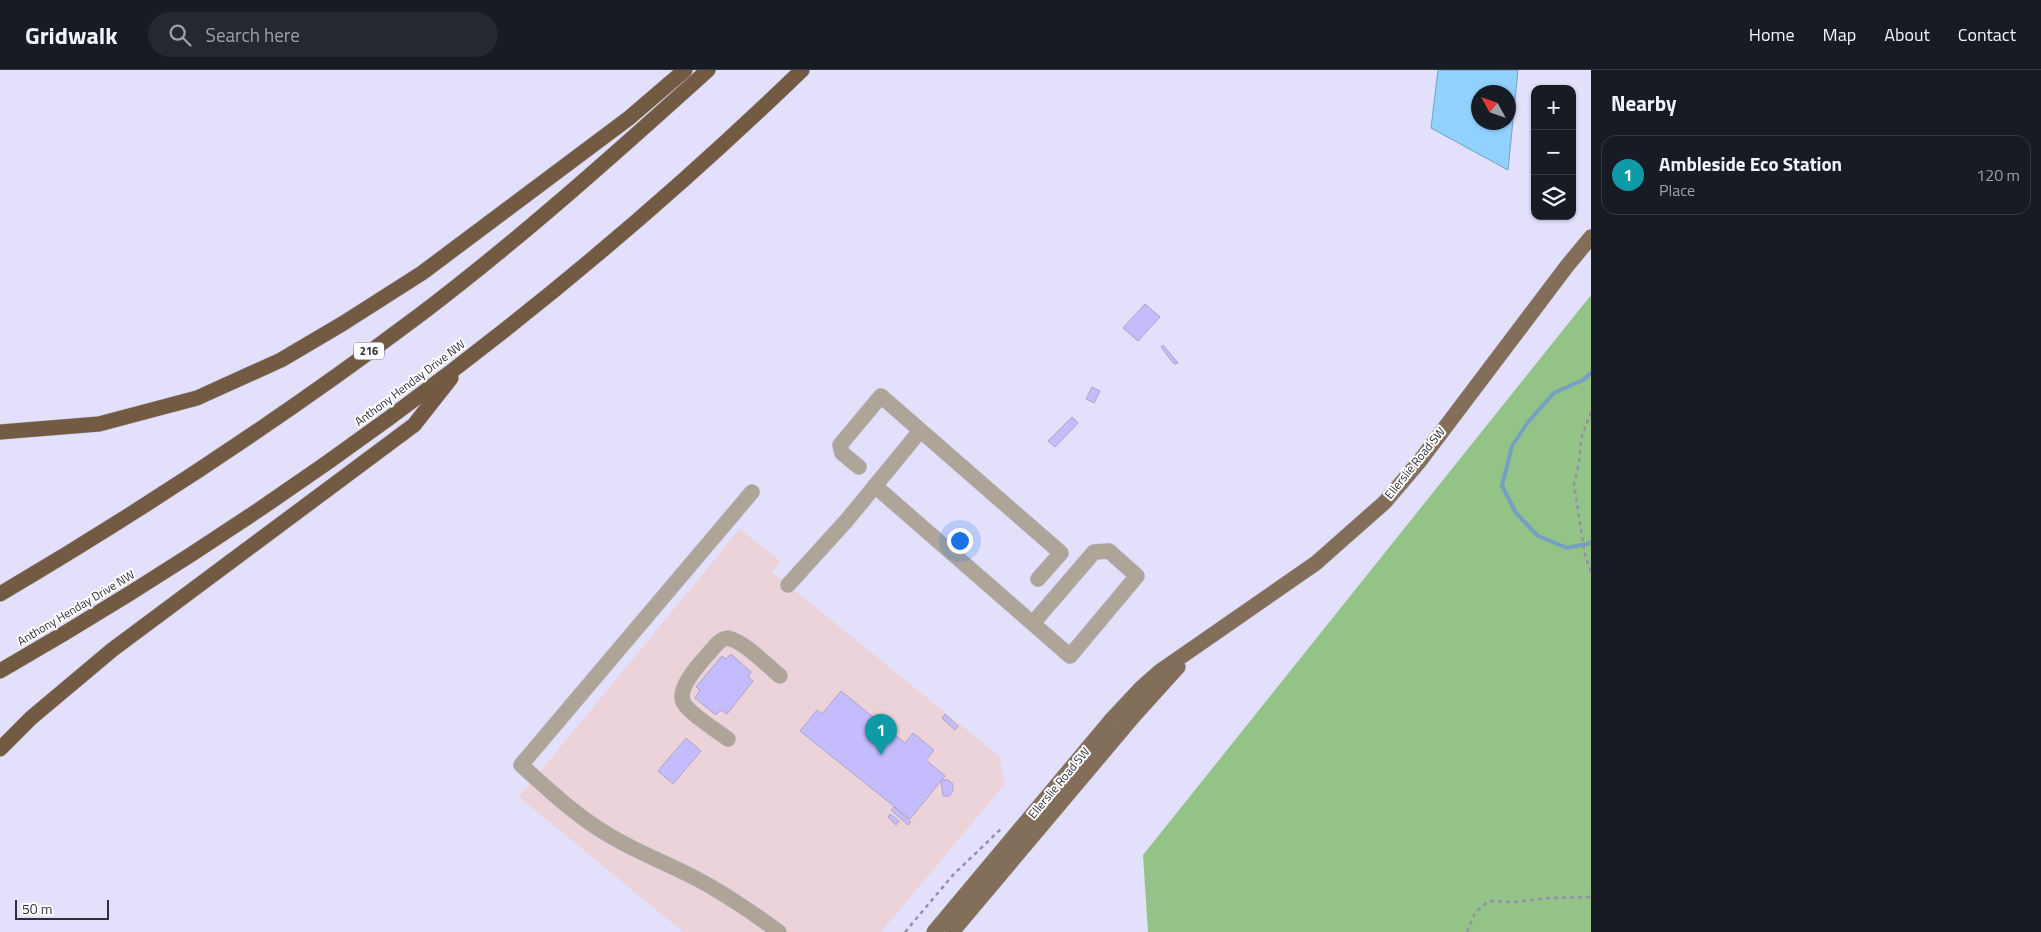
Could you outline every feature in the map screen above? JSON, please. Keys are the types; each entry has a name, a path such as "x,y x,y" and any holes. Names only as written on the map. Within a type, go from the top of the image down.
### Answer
{"highway":[{"path":"0,432 99,424 197,398 281,360 422,273 629,118 685,70"},
{"name":"216","path":"0,594 105,532 211,464 422,313 577,187 708,70"},
{"name":"Anthony Henday Drive NW","path":"0,670 59,637 247,519 337,457 464,362 549,295 627,229 748,122 802,70"},
{"path":"0,749 31,718 112,650 414,424 464,362"}],"main road":[{"name":"Ellerslie Road SW","path":"934,932 1122,708 1159,672 1316,563 1385,502 1419,462 1566,266 1591,237"},
{"name":"Ellerslie Road SW","path":"952,932 1132,718 1197,647"}],"lane":[{"path":"859,468 842,453 840,445 881,396 1060,553 1038,579"},
{"path":"788,585 875,486 920,431"},
{"path":"875,486 1070,656 1137,576 1109,551 1094,552 1033,623"},
{"path":"752,492 521,765 576,812 605,833 633,850 698,880 747,908 779,932"},
{"path":"728,739 685,706 681,696 683,686 717,644 724,639 730,638 780,676"}],"path":[{"path":"1591,412 1581,438 1580,462 1574,484 1585,555 1591,572"},
{"path":"905,932 953,875 1006,823"},
{"path":"1467,932 1475,913 1483,904 1494,900 1513,902 1548,898 1591,898"}],"shaded area":[{"path":"740,529 780,561 772,572 999,756 1005,784 881,932 683,932 519,797"}],"green space":[{"path":"1591,295 1591,932 1148,932 1143,855"}],"water":[{"path":"1438,70 1518,70 1516,90 1516,85 1471,85 1471,130 1512,130 1508,170 1431,128"}],"building":[{"path":"1145,304 1160,317 1138,341 1123,328"},
{"path":"1163,345 1178,363 1174,364 1161,347"},
{"path":"1092,387 1100,391 1094,403 1086,399"},
{"path":"1072,417 1078,423 1055,447 1048,441"},
{"path":"731,654 751,672 748,677 753,681 727,714 720,710 716,715 695,698 700,690 696,687 722,656 726,659"},
{"path":"841,691 905,743 913,733 934,750 926,760 945,776 910,819 800,731 817,710 822,714"},
{"path":"945,714 958,726 955,730 942,718"},
{"path":"686,738 701,751 673,784 658,771"},
{"path":"941,780 948,780 953,784 953,791 949,796 943,796"},
{"path":"894,807 911,822 908,825 891,810"},
{"path":"890,814 899,821 896,825 888,817"}],"waterway":[{"path":"1591,373 1583,380 1554,393 1528,422 1512,446 1502,486 1516,513 1538,536 1567,548 1591,543"}],"place":[{"name":"Ambleside Eco Station","path":"881,755"}]}
